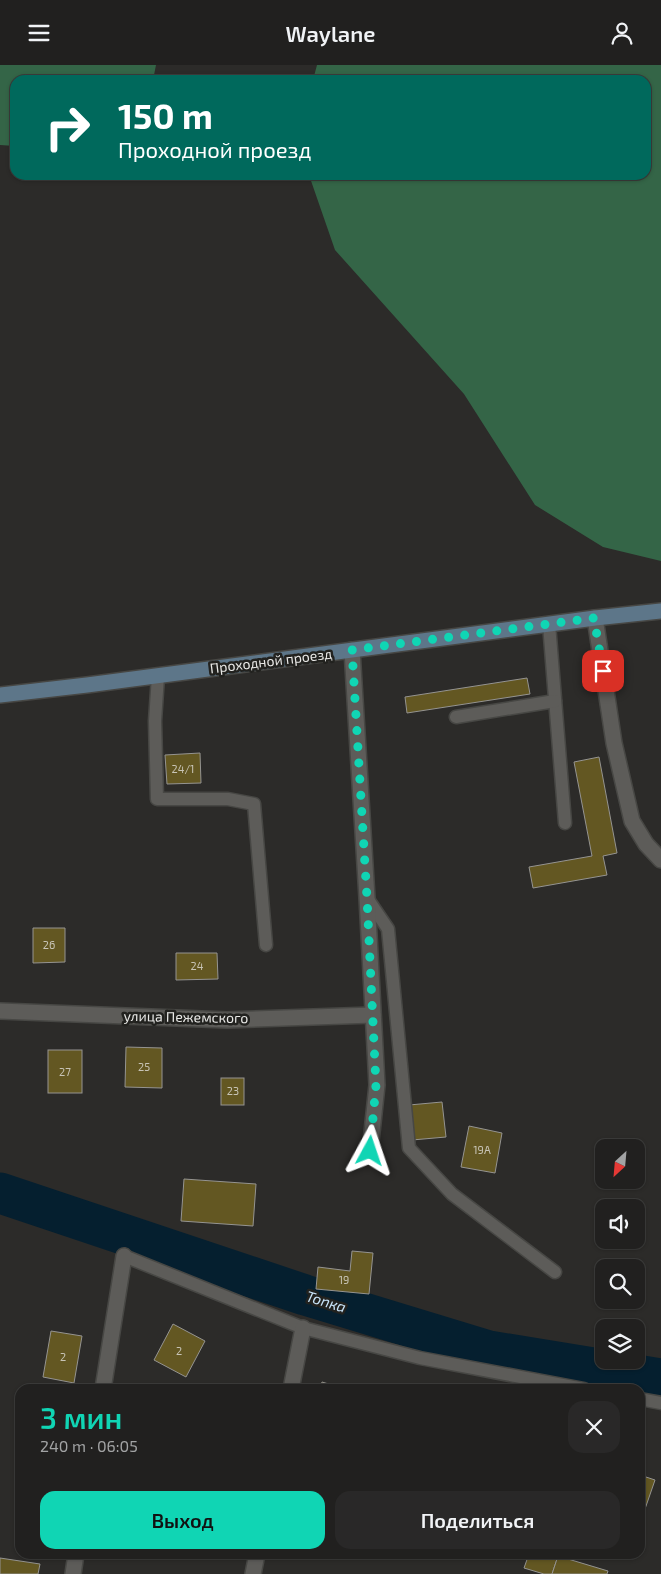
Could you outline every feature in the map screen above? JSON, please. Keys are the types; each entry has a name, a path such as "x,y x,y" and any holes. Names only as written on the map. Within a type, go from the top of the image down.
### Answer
{"street":[{"name":"Проходной проезд","path":"0,695 594,618 661,611"},
{"path":"594,618 614,743 632,821 646,844 661,859"},
{"path":"352,650 376,1085 370,1151"},
{"name":"улица Пежемского","path":"0,1011 227,1020 373,1015"},
{"path":"104,1384 124,1256"},
{"path":"291,1384 303,1327"},
{"path":"73,1574 75,1559"},
{"path":"253,1574 256,1559"}],"lane":[{"path":"548,625 565,823"},
{"path":"158,675 155,721 158,799 228,799 254,803 266,945"},
{"path":"456,717 555,701"},
{"path":"367,898 388,929 409,1148 452,1194 555,1272"},
{"path":"124,1256 303,1327 420,1358 558,1384"},
{"path":"645,1400 661,1403"}],"green space":[{"path":"0,65 156,65 154,75 10,75 10,146 0,145"},
{"path":"317,65 661,65 661,561 603,547 535,505 464,394 335,250 311,180 651,180 651,75 314,75"}],"building":[{"path":"527,678 530,694 407,713 405,697"},
{"path":"200,753 201,783 167,784 165,755"},
{"path":"599,757 617,853 603,856 607,875 533,888 529,867 592,856 574,762"},
{"path":"33,928 65,928 65,962 33,963"},
{"path":"176,953 217,953 218,979 176,980"},
{"path":"126,1047 162,1048 162,1088 125,1087"},
{"path":"48,1050 82,1050 82,1093 48,1093"},
{"path":"221,1078 244,1078 244,1105 221,1105"},
{"path":"442,1102 446,1137 412,1140 409,1105"},
{"path":"469,1126 502,1133 495,1173 461,1167"},
{"path":"184,1179 256,1184 253,1226 181,1221"},
{"path":"352,1251 373,1253 369,1294 316,1289 318,1267 350,1271"},
{"path":"173,1324 205,1341 186,1377 154,1360"},
{"path":"51,1331 82,1336 74,1383 43,1377"},
{"path":"645,1477 655,1480 645,1509"},
{"path":"0,1558 40,1564 38,1574 0,1574"},
{"path":"527,1559 557,1559 552,1574 544,1574 524,1568"},
{"path":"557,1559 568,1559 608,1571 607,1574 552,1574"}],"waterway":[{"name":"Топка","path":"0,1193 305,1295 489,1351 661,1379"}],"route":[{"path":"370,1151 376,1085 352,650 594,618 603,671"}]}
